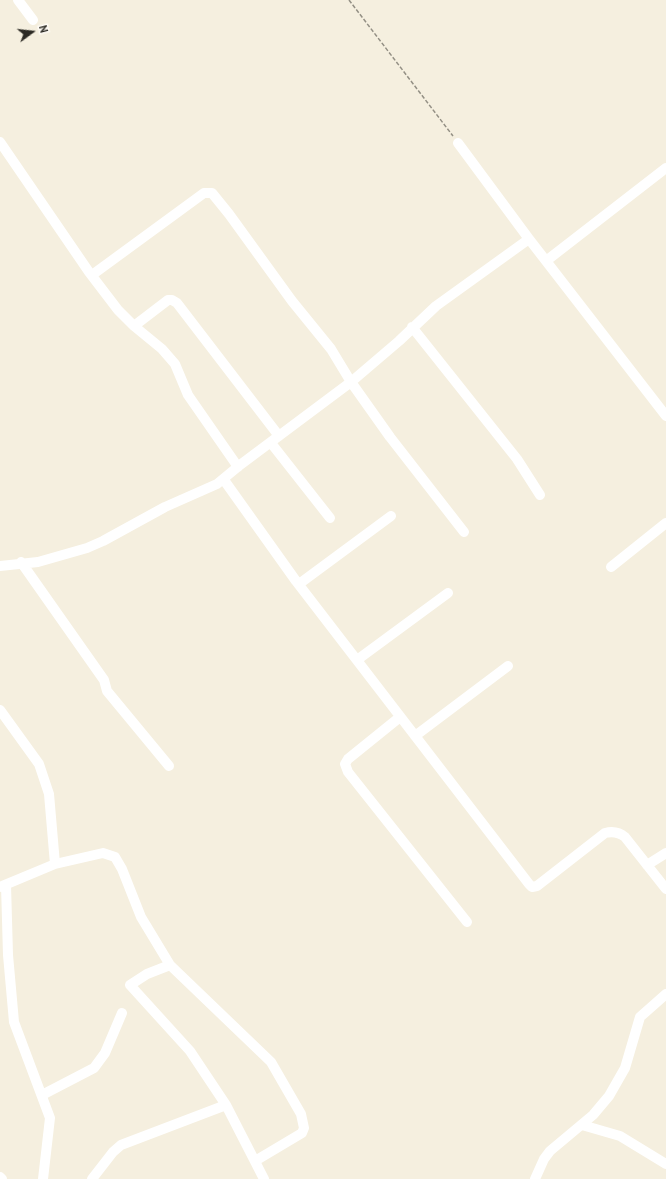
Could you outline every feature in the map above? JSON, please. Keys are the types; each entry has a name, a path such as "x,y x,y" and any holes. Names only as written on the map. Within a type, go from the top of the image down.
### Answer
{"street":[{"path":"18,0 33,20"},
{"path":"0,142 118,310 134,326 151,339 175,364 188,395 238,467"},
{"path":"458,142 529,239 666,416"},
{"path":"546,261 666,168"},
{"path":"92,275 204,193 212,193 292,301 330,349 351,382 390,437 464,532"},
{"path":"0,566 21,562 38,562 87,548 103,541 165,507 224,480 238,467 351,382 399,341 412,327 468,282 529,239"},
{"path":"134,326 168,300 172,300 177,303 330,518"},
{"path":"412,327 517,459 540,495"},
{"path":"224,480 299,584 532,886 537,886 605,834 610,832 620,833 625,837 666,889"},
{"path":"299,584 391,516"},
{"path":"611,566 666,524"},
{"path":"21,562 104,680 107,691 169,766"},
{"path":"357,660 448,593"},
{"path":"416,736 508,666"},
{"path":"0,710 39,764 49,794 56,864"},
{"path":"400,716 344,764 348,772 467,922"},
{"path":"43,1179 50,1118 14,1022 3,886 56,864 103,853 115,858 122,869 141,917 170,965 271,1062 301,1114 304,1128 302,1133 255,1161"},
{"path":"647,865 666,853"},
{"path":"170,965 147,974 130,985 190,1050 226,1104 264,1179"},
{"path":"535,1179 550,1151 582,1125 603,1105 618,1083 625,1068 640,1017 666,994"},
{"path":"42,1095 94,1068 105,1053 122,1013"},
{"path":"92,1179 113,1152 121,1145 226,1104"},
{"path":"582,1125 620,1136 666,1164"}],"path":[{"path":"349,0 458,142"}]}
